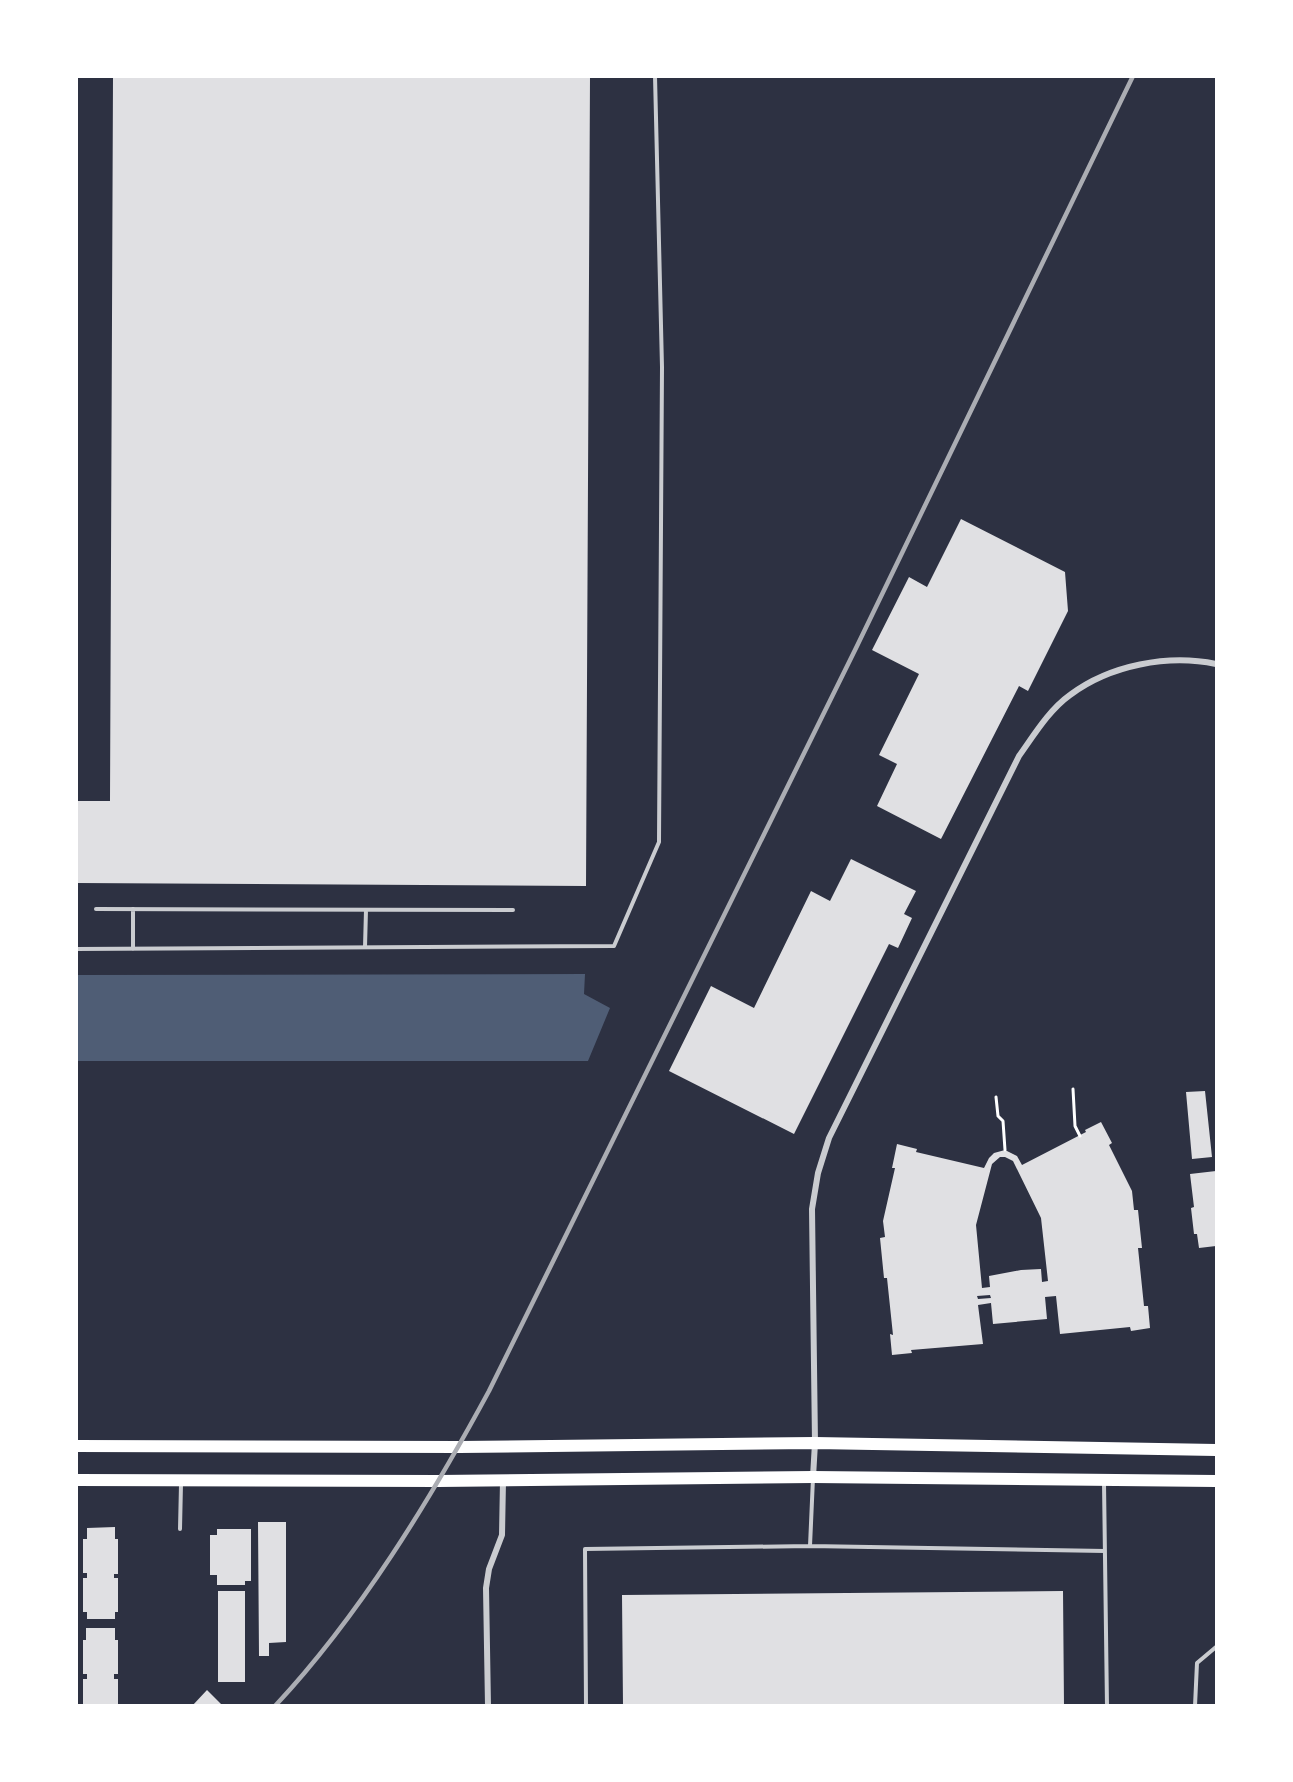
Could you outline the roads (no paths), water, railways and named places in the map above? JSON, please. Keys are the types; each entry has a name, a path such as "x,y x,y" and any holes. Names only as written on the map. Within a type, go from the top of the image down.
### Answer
{"main road":[{"path":"76,1446 459,1447 815,1443 1216,1450"},
{"path":"76,1480 503,1481 813,1477 1216,1481"}],"street":[{"path":"813,1477 815,1443 812,1209 818,1173 829,1138 1019,756 1045,719 1070,695 1114,670 1164,660 1216,664"},
{"path":"488,1706 486,1588 489,1569 502,1535 503,1481"}],"lane":[{"path":"76,949 614,946 658,842 662,367 656,76"},
{"path":"96,909 513,910"},
{"path":"133,909 133,949"},
{"path":"364,947 366,910"},
{"path":"810,1546 813,1477"},
{"path":"1104,1479 1107,1706"},
{"path":"180,1529 181,1480"},
{"path":"586,1706 585,1549 810,1546 1105,1551"},
{"path":"1195,1706 1197,1663 1216,1647"}],"water":[{"path":"585,974 584,994 610,1008 588,1061 77,1061 77,975"}],"railway":[{"path":"275,1706 306,1671 365,1595 418,1515 489,1391 857,646 1133,76"}]}
